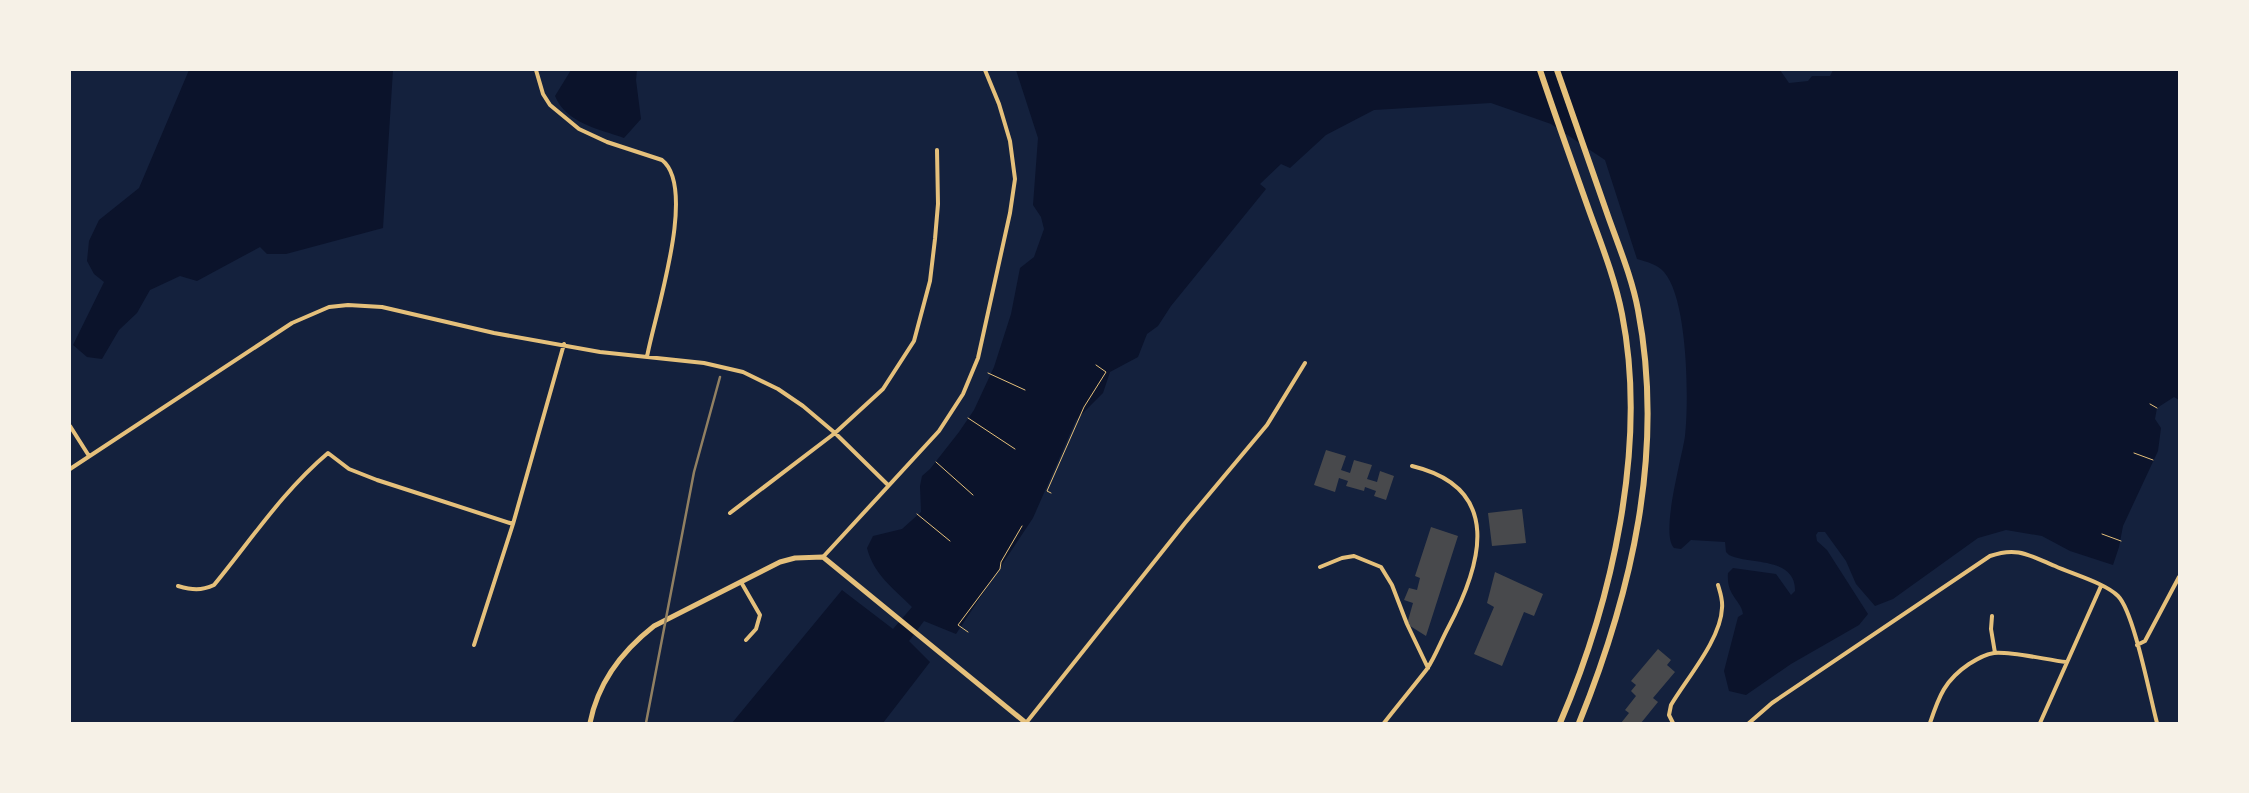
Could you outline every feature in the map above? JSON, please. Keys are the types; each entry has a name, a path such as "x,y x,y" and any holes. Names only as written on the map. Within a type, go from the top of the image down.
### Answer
{"highway":[{"path":"1540,70 1613,278 1622,314 1631,415 1620,521 1602,601 1581,675 1560,723"},
{"path":"1557,70 1628,273 1638,309 1646,365 1648,414 1645,480 1638,527 1620,607 1598,676 1579,723"}],"street":[{"path":"536,70 543,94 566,120 593,136 662,160 669,165 673,176 676,214 672,256 647,358"},
{"path":"823,557 939,431 963,394 978,358 1010,213 1015,179 1010,141 1000,104 985,70"},
{"path":"730,513 835,433 883,389 914,341 930,281 935,240 938,204 937,150"},
{"path":"70,469 292,323 329,307 348,305 382,307 494,333 564,344 600,352 704,363 743,372 778,389 803,406 835,433 888,485"},
{"path":"474,645 475,637 513,524 564,344"},
{"path":"590,723 604,682 623,654 637,640 672,616 780,562 795,558 823,557 1026,723 1185,523 1267,425 1305,363"},
{"path":"70,426 89,456"},
{"path":"178,586 203,590 214,584 278,503 306,472 328,453 349,468 377,480 513,524"},
{"path":"1384,723 1428,668 1458,609 1469,582 1477,550 1477,527 1468,502 1454,484 1443,476 1412,466"},
{"path":"1749,723 1772,703 1990,556 2005,551 2022,552 2118,595 2125,608 2137,645 2157,723"},
{"path":"1320,567 1342,558 1354,556 1381,568 1392,585 1407,624 1428,668"},
{"path":"2137,645 2145,641 2179,577"},
{"path":"740,582 760,615 756,629 746,640"},
{"path":"1673,723 1669,715 1671,705 1711,644 1717,631 1722,608 1718,585"},
{"path":"2040,723 2101,586"},
{"path":"1992,616 1991,630 1995,653"},
{"path":"1930,723 1946,684 1956,673 1975,660 1995,653 2066,662"}],"path":[{"path":"1051,493 1047,491 1084,406 1106,372 1096,365"},
{"path":"988,373 1024,390"},
{"path":"2150,404 2157,408"},
{"path":"968,418 1015,449"},
{"path":"2134,453 2153,460"},
{"path":"936,462 973,495"},
{"path":"917,514 950,541"},
{"path":"968,632 958,625 1000,569 1001,562 1022,526"},
{"path":"2102,534 2121,541"}],"water":[{"path":"189,70 393,70 383,228 286,254 267,254 260,247 197,281 180,276 150,290 137,313 119,330 102,359 87,357 73,345 104,282 94,274 87,261 89,241 99,220 139,188"},
{"path":"571,70 637,70 636,80 641,119 624,138 584,124 567,113 560,105 555,96"},
{"path":"1016,70 1780,70 1789,83 1808,81 1812,76 1830,76 1833,70 2179,70 2179,400 2174,397 2157,408 2155,419 2161,428 2158,451 2123,526 2113,565 2070,551 2042,536 2006,530 1978,538 1893,599 1875,606 1856,584 1846,561 1825,532 1818,532 1816,535 1817,541 1827,550 1868,614 1859,625 1791,664 1746,695 1729,691 1724,671 1738,617 1743,614 1729,587 1728,573 1733,568 1776,574 1791,595 1795,591 1793,580 1788,572 1780,567 1729,555 1726,552 1725,542 1691,540 1681,549 1674,548 1670,540 1669,528 1673,495 1685,436 1686,420 1685,351 1682,327 1672,285 1664,272 1655,265 1637,259 1605,160 1551,124 1491,103 1374,110 1326,135 1290,168 1281,164 1260,184 1266,189 1171,306 1158,326 1147,334 1138,357 1110,372 1103,393 1076,420 1033,518 956,634 924,621 909,641 930,662 883,723 732,723 842,590 893,629 912,607 879,574 867,548 873,536 902,529 921,512 920,486 922,476 930,469 974,410 994,367 1011,314 1020,268 1034,257 1044,229 1041,217 1033,205 1038,138"}],"building":[{"path":"1326,450 1346,456 1341,470 1350,473 1354,460 1372,465 1367,479 1377,482 1380,471 1394,476 1386,500 1374,496 1376,491 1365,487 1364,491 1346,486 1348,481 1339,478 1335,492 1314,485"},
{"path":"1522,509 1526,543 1492,546 1488,513"},
{"path":"1431,527 1458,536 1426,636 1407,624 1413,603 1404,600 1409,588 1417,590 1420,578 1415,576"},
{"path":"1495,572 1543,594 1534,616 1524,612 1502,666 1474,654 1494,607 1487,603"},
{"path":"1658,649 1671,660 1667,665 1675,672 1653,698 1658,702 1641,723 1621,723 1629,713 1625,710 1636,696 1631,691 1636,685 1631,681"}],"railway":[{"path":"646,723 694,472 720,377"}]}
